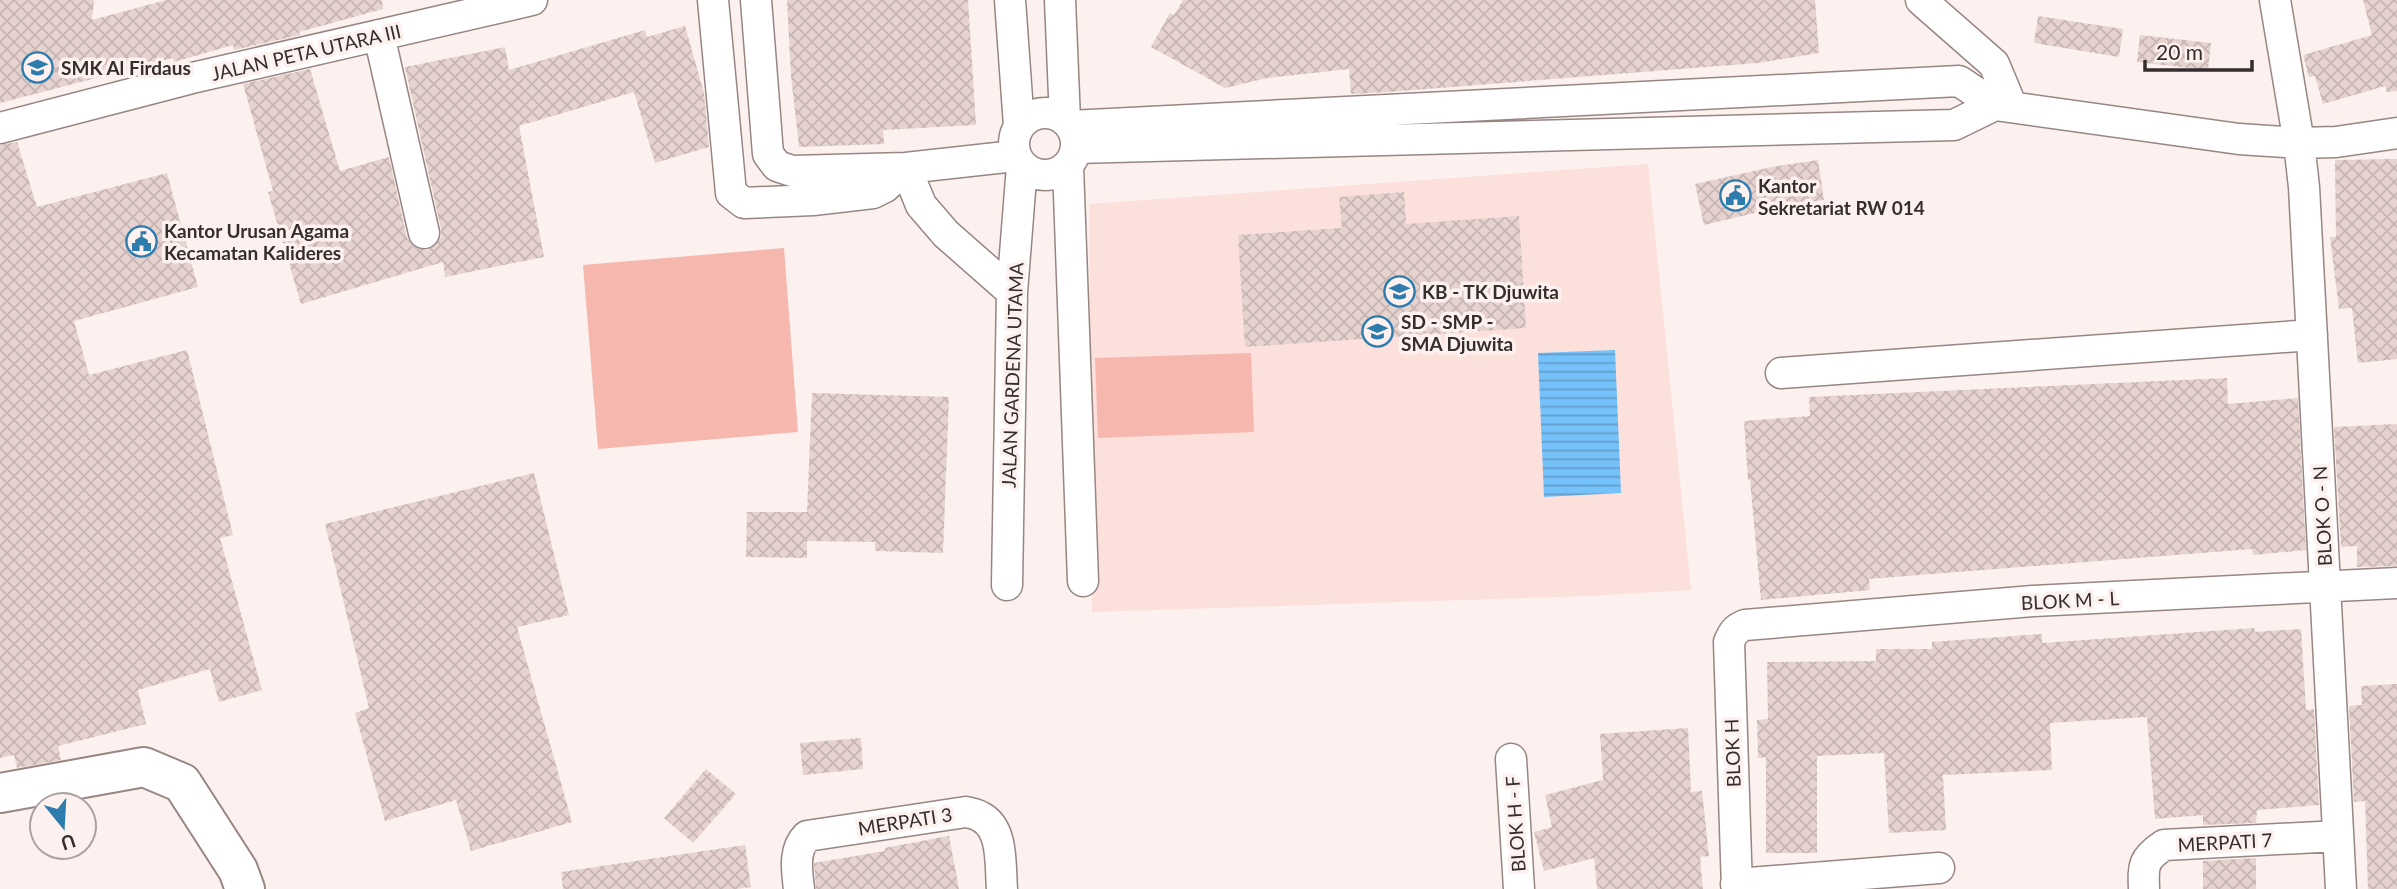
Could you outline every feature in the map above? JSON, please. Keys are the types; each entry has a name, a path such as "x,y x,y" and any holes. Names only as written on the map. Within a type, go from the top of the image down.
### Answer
{"street":[{"name":"JALAN PETA UTARA III","path":"0,128 192,78 531,0"},
{"path":"713,0 731,193 744,203 813,200 873,193 885,187 892,169"},
{"path":"756,0 768,154 777,166 792,171 892,169 1019,161"},
{"path":"1010,0 1019,126"},
{"path":"1060,0 1070,140 1083,582"},
{"path":"1921,0 1994,64 2003,106"},
{"name":"BLOK O - N","path":"2275,0 2304,187 2341,889"},
{"path":"379,35 424,233"},
{"path":"1070,140 1959,81 2003,106 2239,139 2299,143 2336,142 2397,133"},
{"path":"1070,140 1051,176 1041,176 1032,173 1019,161 1014,136 1019,126 1036,114 1046,113 1070,140 1954,125 2003,106"},
{"name":"JALAN GARDENA UTAMA","path":"1007,585 1012,292 1019,161"},
{"path":"892,169 946,234 1012,292"},
{"path":"1781,373 2312,335"},
{"name":"BLOK M - L","path":"1745,625 2034,601 2397,583"},
{"name":"BLOK H","path":"1737,886 1729,642 1733,632 1745,625"},
{"name":"BLOK H - F","path":"1511,759 1519,889"},
{"path":"0,793 144,767 181,783 238,870 245,889"},
{"name":"MERPATI 3","path":"799,889 797,858 799,845 807,836 965,812 983,817 993,828 999,847 1002,889"},
{"name":"MERPATI 7","path":"2144,889 2143,868 2151,854 2164,845 2338,836"},
{"path":"1737,886 1939,868"}],"shaded area":[{"name":"SD - SMP - SMA Djuwita","path":"1648,164 1691,590 1589,596 1092,612 1089,204"},
{"path":"784,248 798,432 598,449 583,265"},
{"path":"1251,353 1254,432 1098,438 1095,358"}],"water":[{"path":"1615,350 1621,493 1544,497 1538,353"}],"building":[{"path":"0,0 94,0 92,20 166,0 382,0 383,9 299,32 300,35 234,50 233,45 174,62 173,58 0,103"},
{"path":"787,0 968,0 976,125 883,130 884,144 799,147 791,76"},
{"path":"1183,0 1815,0 1819,53 1758,63 1388,92 1351,94 1349,69 1267,78 1225,88 1151,47 1170,13 1174,15"},
{"path":"2363,0 2397,0 2397,91 2387,92 2385,86 2323,104 2315,76 2309,77 2303,55 2372,35"},
{"path":"2038,16 2123,29 2119,57 2034,43"},
{"path":"685,26 704,93 709,147 655,163 634,92 519,126 544,257 445,277 443,262 301,304 268,192 273,191 243,84 310,69 340,171 389,157 407,238 418,249 427,250 436,245 441,237 441,229 405,67 505,47 509,70 645,30 647,37"},
{"path":"2140,35 2211,43 2208,70 2137,62"},
{"path":"17,142 37,207 167,173 198,287 74,321 89,375 187,350 233,535 220,538 262,690 219,702 210,669 138,690 146,724 58,746 61,760 17,768 14,755 0,758 0,145"},
{"path":"2397,159 2397,359 2358,363 2352,308 2339,309 2330,237 2336,237 2335,160"},
{"name":"Kantor Sekretariat RW 014","path":"1818,160 1824,200 1788,205 1704,225 1695,184"},
{"path":"1404,192 1406,224 1519,216 1526,328 1245,347 1238,235 1342,228 1339,197"},
{"path":"2227,378 2228,404 2298,398 2306,550 2253,555 2252,549 1869,579 1870,590 1761,600 1744,421 1810,416 1809,397"},
{"path":"812,393 949,397 943,553 875,551 875,542 807,541 807,558 746,557 747,512 807,512"},
{"path":"2397,424 2397,566 2357,567 2357,546 2341,547 2334,427"},
{"path":"534,473 569,615 517,627 572,822 471,851 456,800 385,821 355,713 369,708 325,524"},
{"path":"2254,628 2255,632 2301,629 2306,710 2314,709 2319,805 2257,810 2256,823 2203,825 2203,815 2155,819 2147,717 2050,723 2052,770 1943,775 1946,830 1889,833 1884,753 1817,756 1817,853 1766,853 1766,757 1758,758 1757,720 1768,719 1767,662 1876,661 1876,649 1932,649 1932,642 2042,634 2042,643"},
{"path":"2397,684 2397,889 2368,889 2365,801 2354,802 2349,706 2362,705 2361,686"},
{"path":"1688,728 1691,792 1702,791 1709,856 1700,857 1703,889 1597,889 1594,858 1544,871 1534,832 1552,827 1545,795 1603,780 1600,734"},
{"path":"861,738 863,769 803,775 800,743"},
{"path":"706,769 736,794 693,843 664,818"},
{"path":"949,836 959,889 816,889 814,863 885,851 884,848"},
{"path":"745,845 751,887 563,889 561,872"},
{"path":"2256,858 2256,889 2203,889 2203,861"}],"place":[{"name":"SMK Al Firdaus","path":"38,67"},
{"name":"Kantor Sekretariat RW 014","path":"1735,196"},
{"name":"Kantor Urusan Agama Kecamatan Kalideres","path":"141,241"},
{"name":"KB - TK Djuwita","path":"1399,291"},
{"name":"SD - SMP - SMA Djuwita","path":"1378,332"}]}
